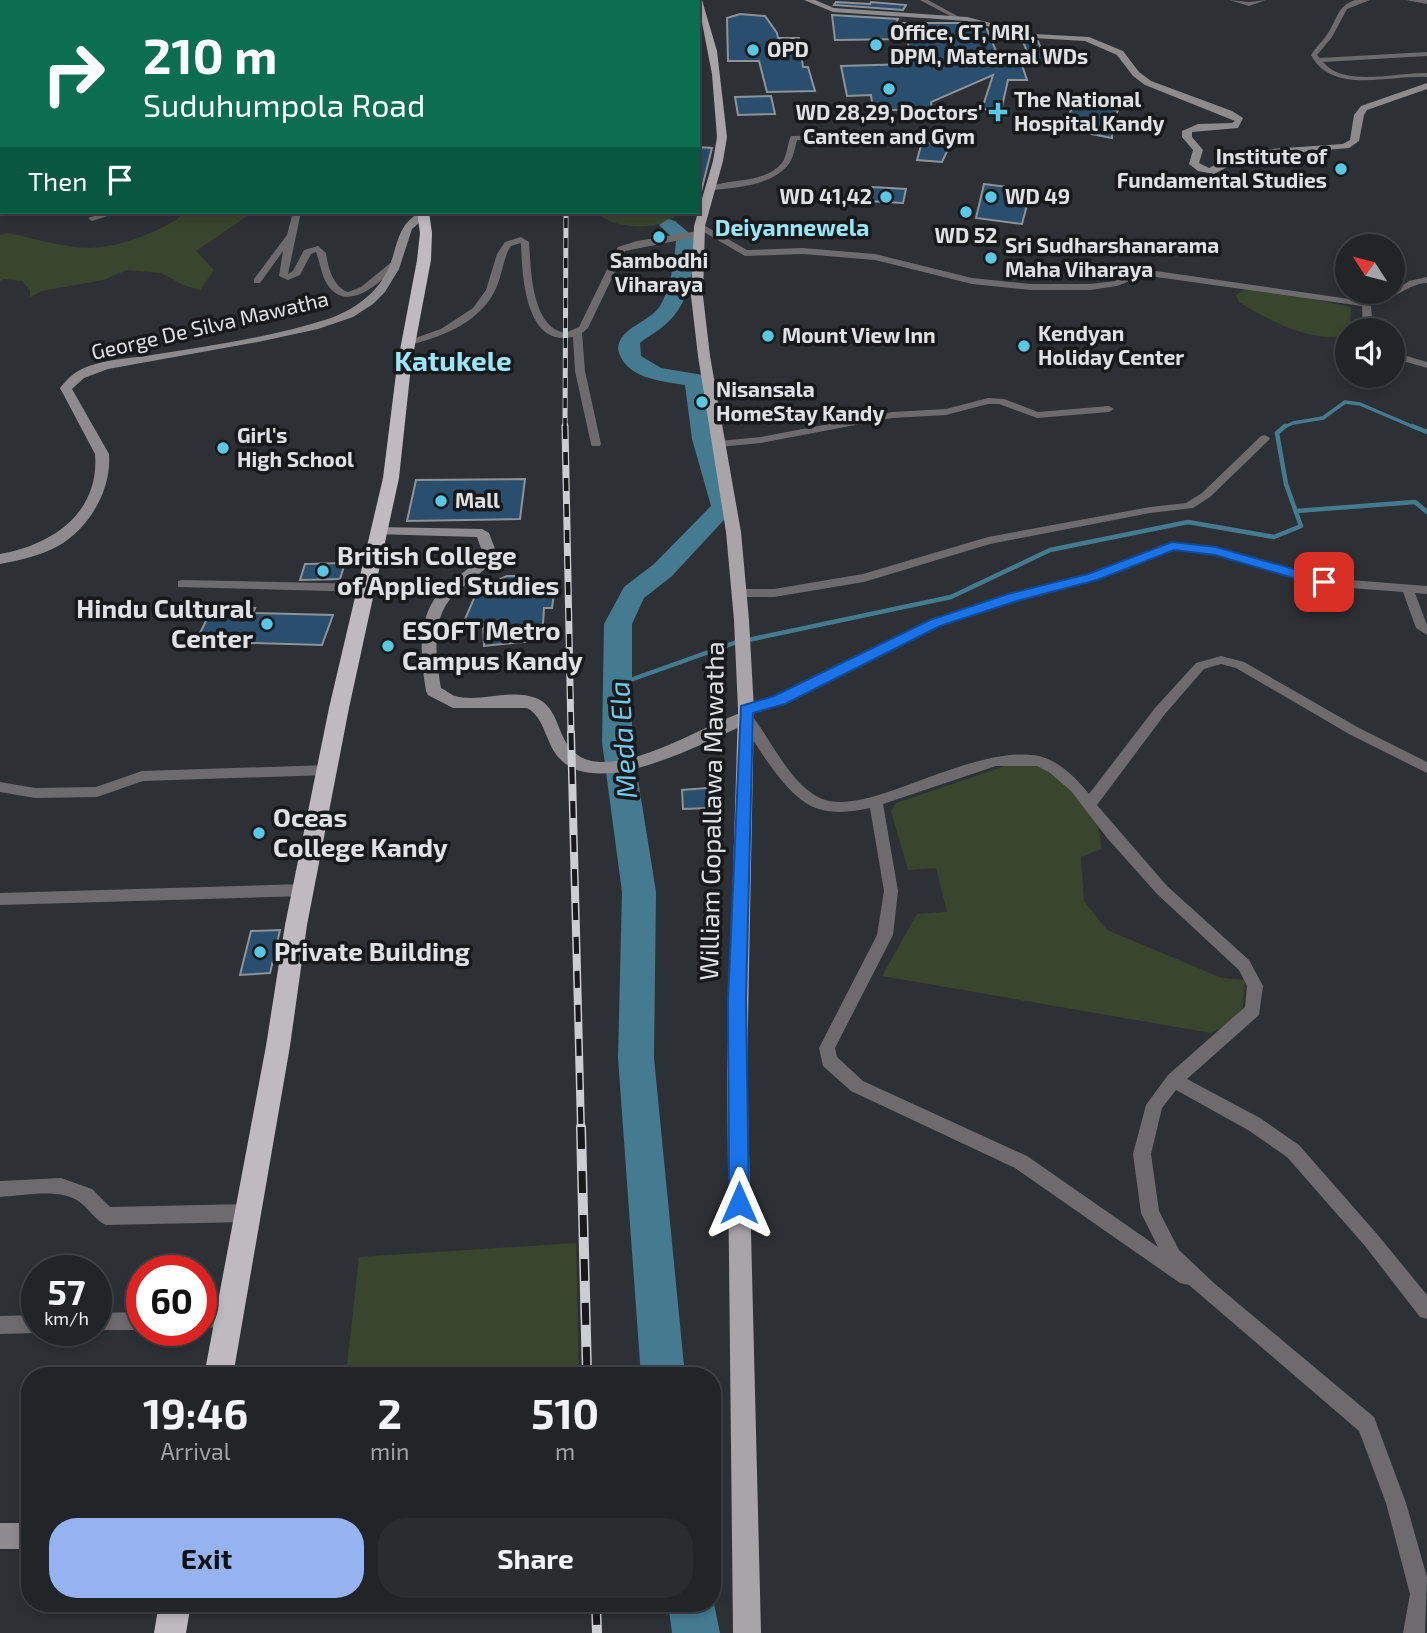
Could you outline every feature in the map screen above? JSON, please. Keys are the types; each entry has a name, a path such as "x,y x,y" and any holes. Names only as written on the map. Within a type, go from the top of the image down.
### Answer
{"highway":[{"path":"220,1367 339,708 391,478 409,342 424,260 426,233 423,214"},
{"path":"170,1633 174,1612"}],"main road":[{"name":"William Gopallawa Mawatha","path":"700,6 710,34 722,132 721,151 695,232 697,281 735,538 746,714 737,1072 747,1633"}],"street":[{"path":"808,0 833,10 958,19 1034,36 1079,38 1094,42 1120,54 1136,74 1148,83 1237,116 1240,120 1235,126 1198,127 1187,131 1187,137 1198,150 1194,164 1206,170 1220,170 1241,156 1346,146 1354,141 1359,115 1364,108 1427,86"},
{"path":"923,0 958,19"},
{"path":"1232,0 1249,4 1264,0"},
{"path":"1367,0 1347,4 1340,12 1330,36 1314,55 1316,60 1322,67 1339,74 1366,80 1427,75"},
{"path":"1409,0 1427,2"},
{"path":"1316,60 1427,54"},
{"path":"711,188 741,184 775,172 786,163 794,138 873,137"},
{"path":"92,218 108,214"},
{"path":"297,214 282,274 288,277 297,272 307,252 318,249 323,253 322,261 334,288 348,295 358,294 396,263"},
{"name":"George De Silva Mawatha","path":"0,559 36,550 57,541 87,513 99,485 103,456 91,430 69,402 66,388 80,375 106,366 231,345 324,323 367,304 381,291 396,263 404,230 410,222 423,214"},
{"path":"257,281 294,230"},
{"path":"409,342 438,335 483,302 491,291 505,247 521,240 525,243 526,276 538,321 549,332 564,336 578,334 583,328 621,249 695,232 745,253 803,251 875,257 972,281 1031,287 1090,287 1117,283 1138,274 1149,273 1197,282 1250,286 1335,302"},
{"path":"1405,287 1416,280 1427,280"},
{"path":"578,334 580,371 596,444"},
{"path":"1405,359 1427,365"},
{"path":"719,444 761,440 892,415 946,412 988,401 1000,401 1037,415 1109,409"},
{"path":"740,595 774,593 864,578 988,541 1150,510 1189,506 1206,495 1265,438"},
{"path":"379,531 482,533 490,554 485,564 439,601 427,660 434,691 453,702 530,702 543,709 561,749 572,761 602,768 635,764 779,700 935,623 1013,597 1092,577 1172,546 1216,551 1324,582 1427,590"},
{"path":"182,584 365,588"},
{"path":"1407,588 1422,628 1427,631"},
{"path":"1090,804 1160,711 1200,666 1221,660 1240,665 1354,731 1427,768"},
{"path":"746,714 787,775 814,801 846,806 876,801 996,761 1038,761 1054,768 1090,804 1113,835 1162,890 1244,965 1255,986 1253,1010 1174,1080 1154,1105 1142,1154 1150,1213 1173,1256 1208,1291 1367,1424 1424,1592 1414,1633"},
{"path":"0,787 35,793 97,792 142,776 329,770"},
{"path":"876,801 891,891 885,935 827,1048 829,1061 857,1086 1021,1162 1208,1291"},
{"path":"0,899 304,890"},
{"path":"1174,1080 1254,1124 1293,1152 1371,1240 1427,1310"},
{"path":"0,1189 61,1186 86,1195 106,1216 247,1213"},
{"path":"217,1318 228,1318"},
{"path":"0,1325 21,1324"},
{"path":"0,1536 21,1536"}],"green space":[{"path":"183,214 250,214 196,251 214,270 200,290 183,285 161,273 127,270 103,280 42,291 30,297 30,290 22,281 0,281 0,235 8,233 69,246 101,247 127,242"},
{"path":"600,214 676,214 664,223 652,226 625,225"},
{"path":"1254,287 1351,307 1350,318 1335,318 1335,337 1316,336 1288,328 1239,302 1236,295"},
{"path":"1014,763 1036,763 1055,771 1076,787 1092,809 1101,849 1081,857 1084,901 1107,930 1222,978 1245,980 1242,1017 1211,1033 882,976 917,914 947,912 936,868 908,870 891,811 896,803"},
{"path":"576,1243 579,1367 347,1367 359,1257"}],"building":[{"path":"836,2 906,5 903,10 834,5"},
{"path":"740,14 765,16 778,38 799,38 803,67 808,67 815,91 767,92 759,61 728,61 727,18"},
{"path":"832,15 898,19 896,23 963,23 987,29 998,56 1019,56 1027,80 1008,80 1001,111 982,109 993,75 931,102 932,110 873,110 871,95 847,96 841,66 909,64 908,39 835,40"},
{"path":"1021,37 1038,41 1046,61 1031,61"},
{"path":"771,96 775,114 738,115 735,97"},
{"path":"1074,105 1118,110 1113,123 1112,138 1091,134 1092,131 1062,126"},
{"path":"922,142 950,145 942,162 917,160"},
{"path":"700,147 712,148 700,196"},
{"path":"984,184 1031,190 1022,224 976,218"},
{"name":"WD 41,42","path":"872,187 906,189 903,203 867,201"},
{"path":"525,479 520,519 407,521 416,480"},
{"name":"British College of Applied Studies","path":"345,563 340,579 300,580 305,564"},
{"path":"507,576 519,576 530,581 538,593 554,593 552,608 544,608 542,640 484,646 483,624 462,626 478,589"},
{"name":"Hindu Cultural Center","path":"215,603 226,603 226,608 255,608 253,613 333,615 322,645 216,642 216,633 200,633"},
{"path":"707,788 709,808 683,809 682,790"},
{"name":"Private Building","path":"280,930 270,973 240,975 251,931"}],"waterway":[{"name":"Meda Ela","path":"662,1367 636,1058 639,892 617,742 618,624 633,593 663,570 724,507 704,439 695,380 655,374 631,359 629,351 631,339 659,320 676,294 686,239 668,225"},
{"path":"1283,427 1323,418 1345,402 1360,404 1416,428"},
{"path":"1412,426 1427,432"},
{"path":"619,684 734,643 951,597 1050,550 1188,522 1274,537 1301,526 1286,484 1277,433 1283,427"},
{"path":"1296,511 1415,502 1427,512"},
{"name":"Meda Ela","path":"693,1612 696,1633"}],"railway":[{"path":"565,426 566,214"},
{"path":"565,426 571,735"},
{"path":"571,733 581,1129"},
{"path":"581,1127 587,1367"},
{"path":"596,1612 597,1633"}],"place":[{"name":"Office, CT, MRI, DPM, Maternal WDs","path":"876,45"},
{"name":"OPD","path":"753,50"},
{"name":"WD 28,29, Doctors' Canteen and Gym","path":"889,89"},
{"name":"The National Hospital Kandy","path":"998,112"},
{"name":"Institute of Fundamental Studies","path":"1341,169"},
{"name":"WD 41,42","path":"886,197"},
{"name":"WD 49","path":"991,197"},
{"name":"WD 52","path":"966,212"},
{"name":"Sambodhi Viharaya","path":"659,237"},
{"name":"Sri Sudharshanarama Maha Viharaya","path":"991,258"},
{"name":"Mount View Inn","path":"768,336"},
{"name":"Kendyan Holiday Center","path":"1024,346"},
{"name":"Nisansala HomeStay Kandy","path":"702,402"},
{"name":"Girl's High School","path":"223,448"},
{"name":"Mall","path":"441,501"},
{"name":"British College of Applied Studies","path":"323,571"},
{"name":"Hindu Cultural Center","path":"267,624"},
{"name":"ESOFT Metro Campus Kandy","path":"388,646"},
{"name":"Oceas College Kandy","path":"259,833"},
{"name":"Private Building","path":"260,952"}],"district":[{"name":"Deiyannewela","path":"792,228"},
{"name":"Katukele","path":"453,361"}],"route":[{"path":"739,1203 737,1000 746,710 779,700 935,623 1013,597 1092,577 1172,546 1216,551 1324,582"}]}
